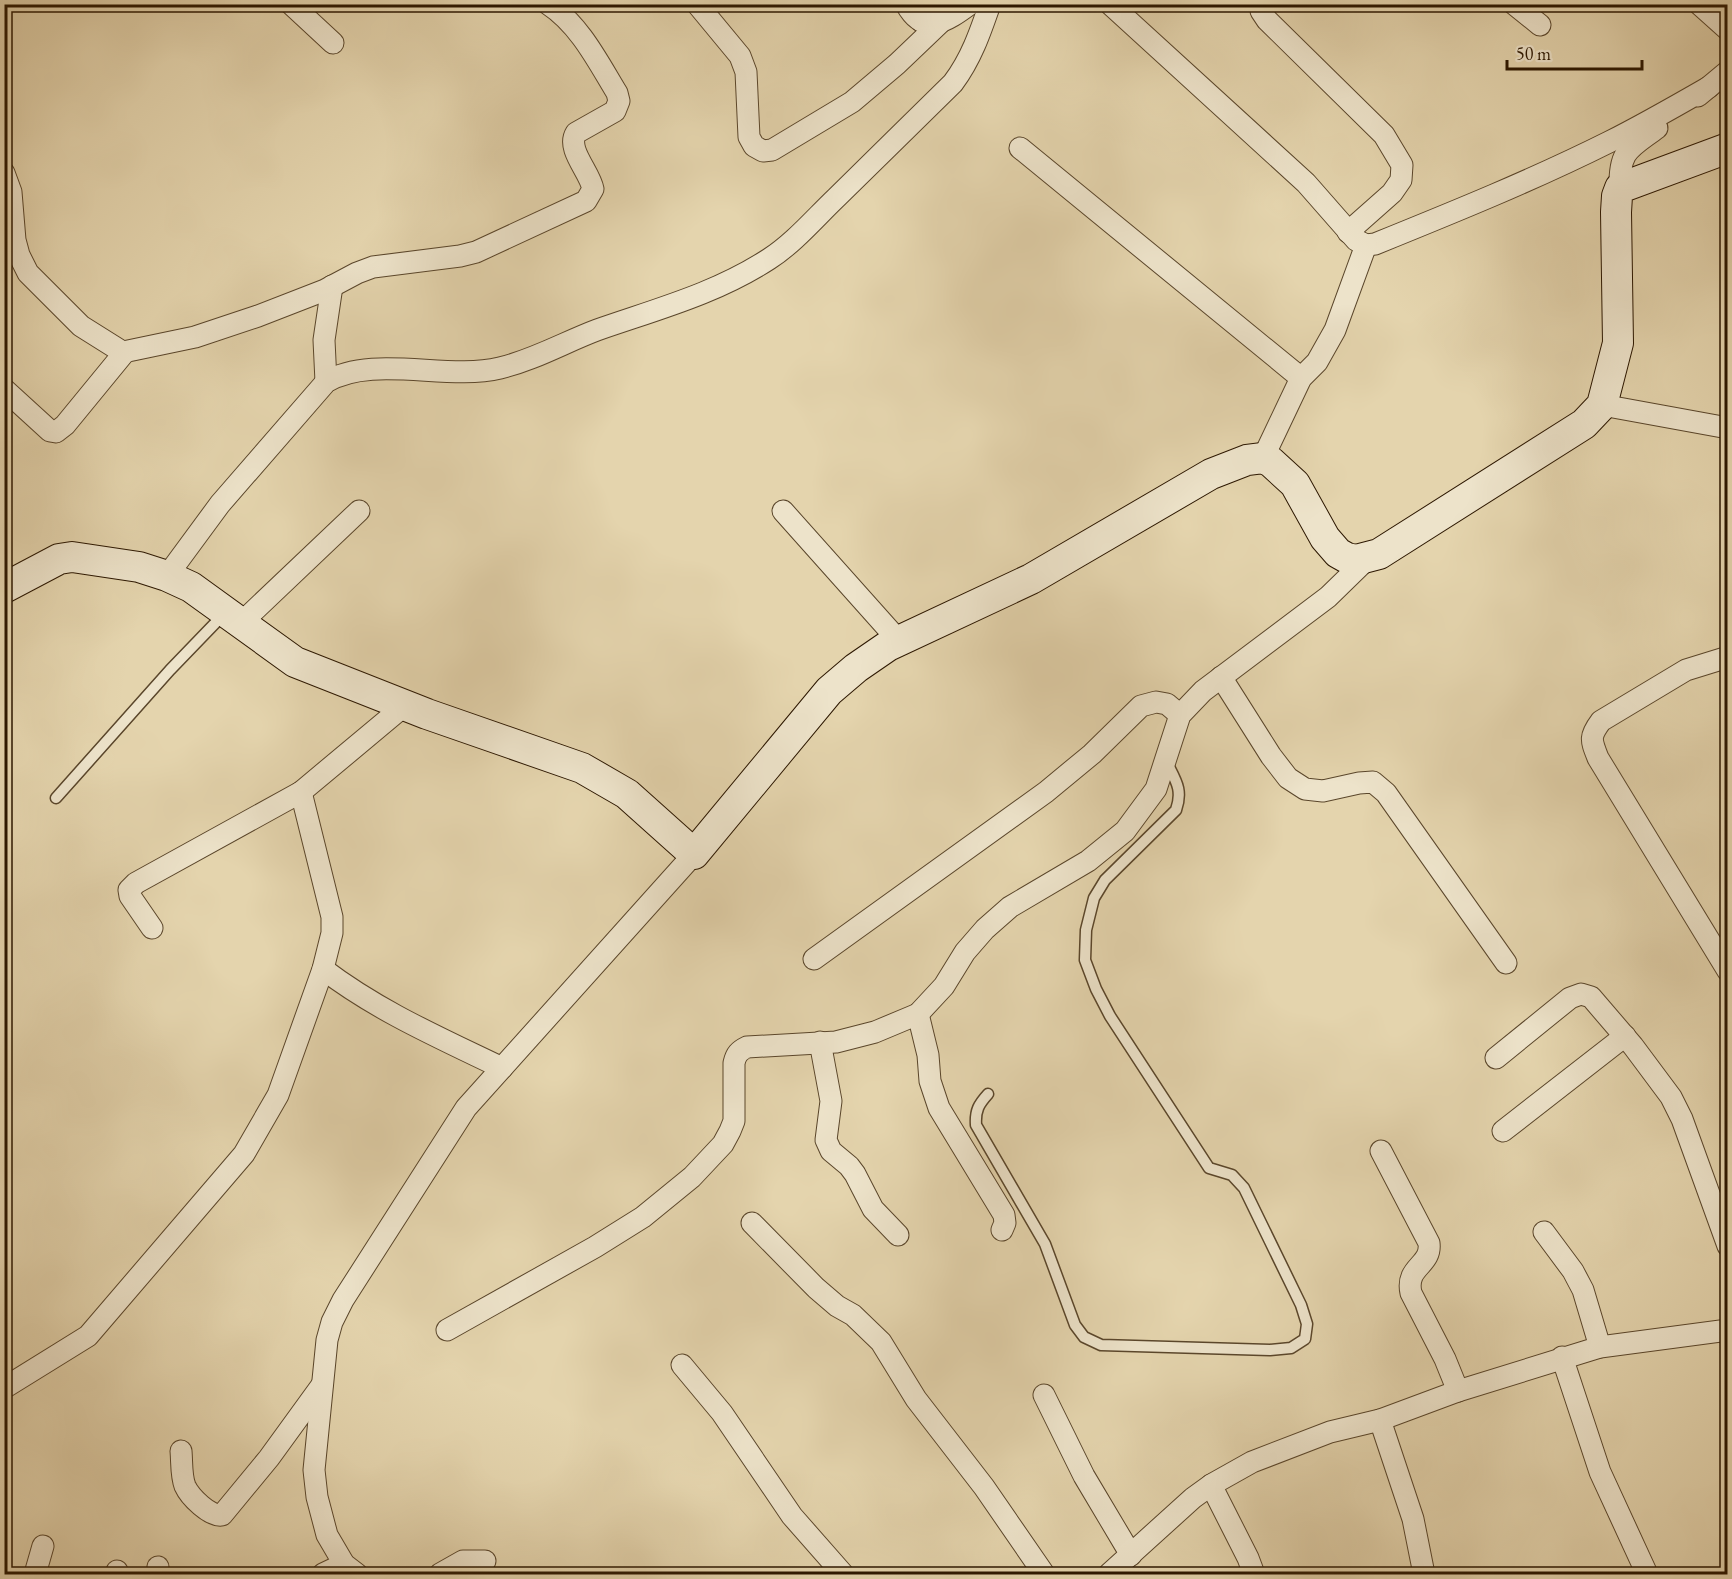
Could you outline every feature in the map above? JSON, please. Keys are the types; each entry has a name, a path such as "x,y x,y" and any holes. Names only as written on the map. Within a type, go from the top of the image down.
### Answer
{"street":[{"path":"291,4 333,43"},
{"path":"4,389 50,431 56,432 65,425 124,353 170,344 212,332 258,316 374,267 476,252 586,201 592,194 592,184 574,147 573,138 576,133 615,111 619,102 606,75 576,30 569,21 548,4"},
{"path":"697,4 741,56 746,72 749,137 754,146 763,152 772,150 852,102 897,64 931,16"},
{"path":"906,4 913,17 931,16 970,4"},
{"path":"167,576 220,504 326,382 347,372 366,370 476,372 502,368 543,354 595,331 671,307 703,294 770,258 798,234 953,83 975,47 990,4"},
{"path":"1110,4 1306,183 1348,232 1356,240 1366,245 1375,244 1463,208 1576,158 1610,142 1709,87"},
{"path":"1262,4 1261,11 1267,20 1384,135 1402,165 1401,180 1392,193 1348,232"},
{"path":"1514,4 1540,25"},
{"path":"1699,4 1728,30"},
{"path":"323,1575 350,1570 327,1534 317,1497 314,1470 327,1340 332,1322 343,1300 466,1108 694,854 829,691 856,668 899,641 1031,579 1211,474 1247,460 1263,458 1271,462 1295,484 1325,538 1338,553 1356,560 1379,555 1584,424 1602,405 1618,343 1616,212 1622,158 1630,149 1728,71"},
{"path":"1020,148 1300,378"},
{"path":"1620,188 1728,148"},
{"path":"4,173 11,192 15,240 28,273 81,326 124,353"},
{"path":"1263,458 1300,378 1317,362 1335,330 1366,245"},
{"path":"326,382 324,340 332,286"},
{"path":"1602,405 1728,428"},
{"path":"234,617 359,511"},
{"path":"783,511 899,641"},
{"path":"4,588 58,559 72,557 139,567 167,576 191,587 296,662 404,706 582,768 627,794 694,854"},
{"path":"447,1330 595,1247 643,1217 692,1177 723,1144 734,1121 734,1063 736,1054 741,1050 747,1047 836,1042 875,1032 918,1014 944,986 966,952 985,929 1010,907 1088,861 1125,831 1156,789 1180,715 1203,691 1328,597 1368,558"},
{"path":"1728,657 1686,669 1601,721 1593,732 1592,742 1598,758 1728,971"},
{"path":"1221,677 1271,756 1288,778 1305,789 1323,791 1373,782 1386,794 1506,963"},
{"path":"814,959 1046,792 1092,754 1141,706 1156,702 1167,704 1180,715"},
{"path":"152,928 130,896 129,890 136,883 301,792 404,706"},
{"path":"4,1388 88,1336 244,1154 278,1095 323,969 332,933 332,917 301,792"},
{"path":"323,969 352,991 385,1011 502,1068"},
{"path":"1496,1058 1570,998 1581,994 1591,997 1625,1036 1671,1097 1682,1119 1728,1246"},
{"path":"918,1014 928,1055 930,1081 939,1108 1004,1215 1005,1222 1002,1230"},
{"path":"1503,1131 1625,1036"},
{"path":"820,1042 831,1101 826,1140 828,1146 849,1166 873,1209 897,1235"},
{"path":"1381,1151 1429,1243 1430,1251 1411,1276 1409,1284 1411,1293 1445,1359 1458,1391"},
{"path":"752,1223 816,1288 837,1306 853,1315 881,1342 916,1399 984,1486 1044,1575"},
{"path":"1544,1232 1573,1271 1583,1290 1599,1347"},
{"path":"1109,1575 1193,1498 1252,1462 1330,1432 1380,1420 1458,1391 1599,1347 1728,1330"},
{"path":"1562,1358 1600,1472 1647,1575"},
{"path":"682,1365 722,1413 792,1516 843,1575"},
{"path":"182,1452 183,1477 189,1492 210,1513 215,1516 222,1515 269,1458 322,1385"},
{"path":"1044,1395 1084,1476 1131,1555"},
{"path":"1380,1420 1413,1519 1424,1575"},
{"path":"1211,1485 1248,1558 1254,1575"},
{"path":"35,1575 43,1546"},
{"path":"440,1575 456,1563 485,1561"}],"lane":[{"path":"56,798 170,670 234,617"},
{"path":"988,1094 975,1113 976,1125 1044,1244 1075,1325 1084,1337 1101,1345 1270,1350 1291,1348 1305,1339 1307,1324 1301,1305 1244,1188 1232,1175 1209,1168 1110,1016 1085,960 1086,930 1094,898 1105,880 1176,810 1180,798 1178,785 1166,760"}]}
